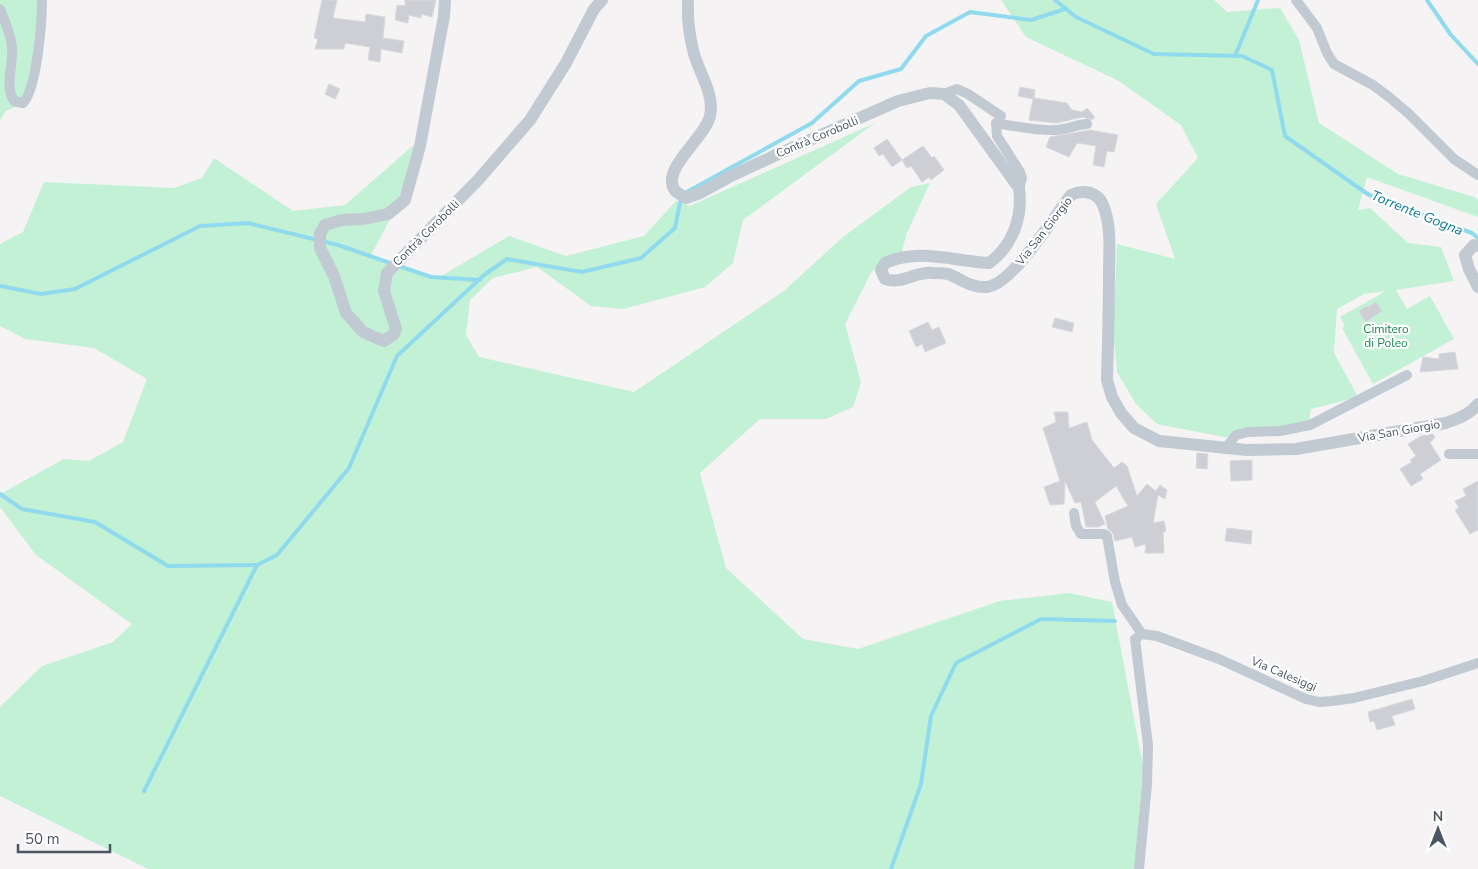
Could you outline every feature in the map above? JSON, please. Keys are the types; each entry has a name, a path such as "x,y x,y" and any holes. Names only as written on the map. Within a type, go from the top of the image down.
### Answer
{"street":[{"path":"0,9 10,34 12,46 11,93 14,101 23,103 30,92 35,70 42,0"},
{"name":"Contrà Corobolli","path":"445,0 420,146 405,200 388,214 364,219 342,220 325,225 320,234 320,248 334,276 346,314 363,332 384,341 394,334 396,329 384,291 387,273 478,180 530,120 566,63 594,9 602,0"},
{"name":"Contrà Corobolli","path":"688,0 687,21 693,51 710,98 710,117 699,138 675,166 671,180 681,194 700,193 730,176 898,101 930,92 944,94"},
{"path":"1296,0 1317,28 1327,53 1334,64 1373,85 1389,97 1454,159 1478,175"},
{"path":"944,94 957,90 968,94 1001,116"},
{"path":"944,94 959,105 1019,188"},
{"path":"1019,188 1022,178 1020,172 997,136 996,123 1019,128 1062,130 1076,124 1086,124"},
{"name":"Via San Giorgio","path":"1019,188 1021,200 1018,222 1000,255 989,263 930,256 897,258 885,263 881,270 885,279 893,282 927,272 948,274 969,285 989,287 1001,282 1021,263 1071,195 1077,192 1089,192 1103,203 1110,229 1107,380 1112,397 1121,413 1134,428 1159,441 1225,449 1296,449 1446,423 1464,416 1478,404"},
{"path":"1478,246 1474,244 1465,255 1469,269 1478,287"},
{"path":"1225,449 1236,435 1248,432 1280,431 1310,426 1407,376"},
{"path":"1449,454 1478,454"},
{"path":"1074,513 1076,526 1081,534 1104,534 1107,536 1114,582 1122,605 1142,634 1135,639 1148,752 1148,784 1139,869"},
{"name":"Via Calesiggi","path":"1142,634 1157,636 1219,659 1306,699 1319,702 1354,698 1415,683 1478,663"}],"green space":[{"path":"0,0 37,0 38,11 27,102 6,111 0,120"},
{"name":"Cimitero di Poleo","path":"1001,0 1214,0 1227,12 1280,8 1299,40 1319,123 1398,174 1474,197 1478,200 1478,217 1367,177 1358,210 1370,208 1408,243 1441,247 1454,281 1396,290 1407,309 1430,296 1454,339 1373,384 1342,328 1345,326 1340,317 1386,291 1364,294 1337,309 1334,353 1358,397 1311,409 1309,421 1234,439 1157,424 1136,404 1117,372 1113,331 1117,244 1175,259 1156,204 1198,158 1181,125 1119,81 1026,37"},
{"path":"875,123 743,220 733,263 705,287 623,309 591,306 537,267 493,278 470,300 466,335 479,357 634,392 784,291 843,237 911,187 930,183 906,235 902,252 872,271 845,324 861,382 853,407 826,419 760,419 700,473 726,568 803,639 858,649 1000,601 1069,593 1112,602 1143,766 1135,869 148,869 0,796 0,707 42,666 113,642 132,624 36,555 0,507 0,494 64,459 89,461 123,442 147,379 94,348 25,339 0,326 0,244 23,232 44,182 174,188 202,178 214,158 293,211 345,205 416,143 404,193 370,257 438,278 509,236 566,256 644,236 676,201 690,206"}],"building":[{"path":"322,0 337,0 333,18 365,22 366,14 385,17 383,38 404,41 402,53 381,49 380,62 368,60 370,47 345,43 344,49 315,49 318,39 314,38"},
{"path":"405,0 436,0 432,17 421,14 421,18 409,15 408,23 395,20 397,5 405,6"},
{"path":"329,84 340,89 335,99 325,94"},
{"path":"1020,87 1035,90 1034,98 1067,103 1072,110 1082,112 1087,108 1095,117 1092,120 1083,117 1056,123 1029,120 1033,99 1018,96"},
{"path":"1090,130 1118,135 1114,152 1107,151 1104,167 1093,165 1096,146 1077,143 1069,157 1046,147 1050,137"},
{"path":"887,139 902,160 892,167 883,154 879,156 874,148"},
{"path":"923,146 932,158 934,156 944,170 931,180 929,177 922,182 911,166 907,168 902,160"},
{"path":"1376,302 1382,311 1365,322 1359,311"},
{"path":"1055,318 1074,323 1072,332 1052,327"},
{"path":"928,322 932,330 939,327 946,343 925,352 922,344 916,347 909,331"},
{"path":"1455,352 1458,369 1420,372 1423,357 1439,359 1439,354"},
{"path":"1054,412 1068,412 1069,428 1087,422 1092,440 1114,468 1122,462 1127,466 1137,496 1147,484 1156,491 1160,485 1167,490 1165,499 1158,495 1153,523 1164,521 1166,531 1163,532 1164,553 1145,553 1146,544 1135,547 1132,537 1115,541 1113,533 1108,529 1105,516 1128,506 1116,486 1095,502 1105,524 1098,527 1086,527 1081,502 1075,503 1065,481 1064,504 1050,505 1044,487 1060,481 1043,428 1056,422"},
{"path":"1433,434 1435,437 1430,443 1441,460 1420,474 1423,479 1411,486 1400,469 1412,462 1410,460 1416,456 1408,444 1421,436"},
{"path":"1197,453 1208,454 1207,469 1196,468"},
{"path":"1252,460 1252,480 1231,481 1230,461"},
{"path":"1478,481 1478,530 1470,534 1455,510 1459,508 1455,501 1466,496 1463,489"},
{"path":"1227,528 1252,531 1251,544 1225,541"},
{"path":"1412,699 1415,709 1392,716 1395,725 1377,730 1374,721 1370,722 1368,712"}],"waterway":[{"name":"Torrente Gogna","path":"1055,0 1076,17 1154,54 1242,56 1272,70 1285,136 1369,195 1472,233 1478,238"},
{"path":"1235,56 1258,0"},
{"path":"1427,0 1451,35 1478,64"},
{"path":"685,193 812,123 859,81 901,69 926,36 970,12 1031,20 1065,9"},
{"path":"0,494 22,509 95,522 168,566 257,565 277,555 349,468 397,356 484,275 507,259 582,272 641,258 675,228 681,198"},
{"path":"0,286 41,294 75,289 200,226 248,223 338,245 431,277 480,280"},
{"path":"144,791 257,565"},
{"path":"891,869 921,784 931,716 956,663 1041,619 1115,621"}]}
